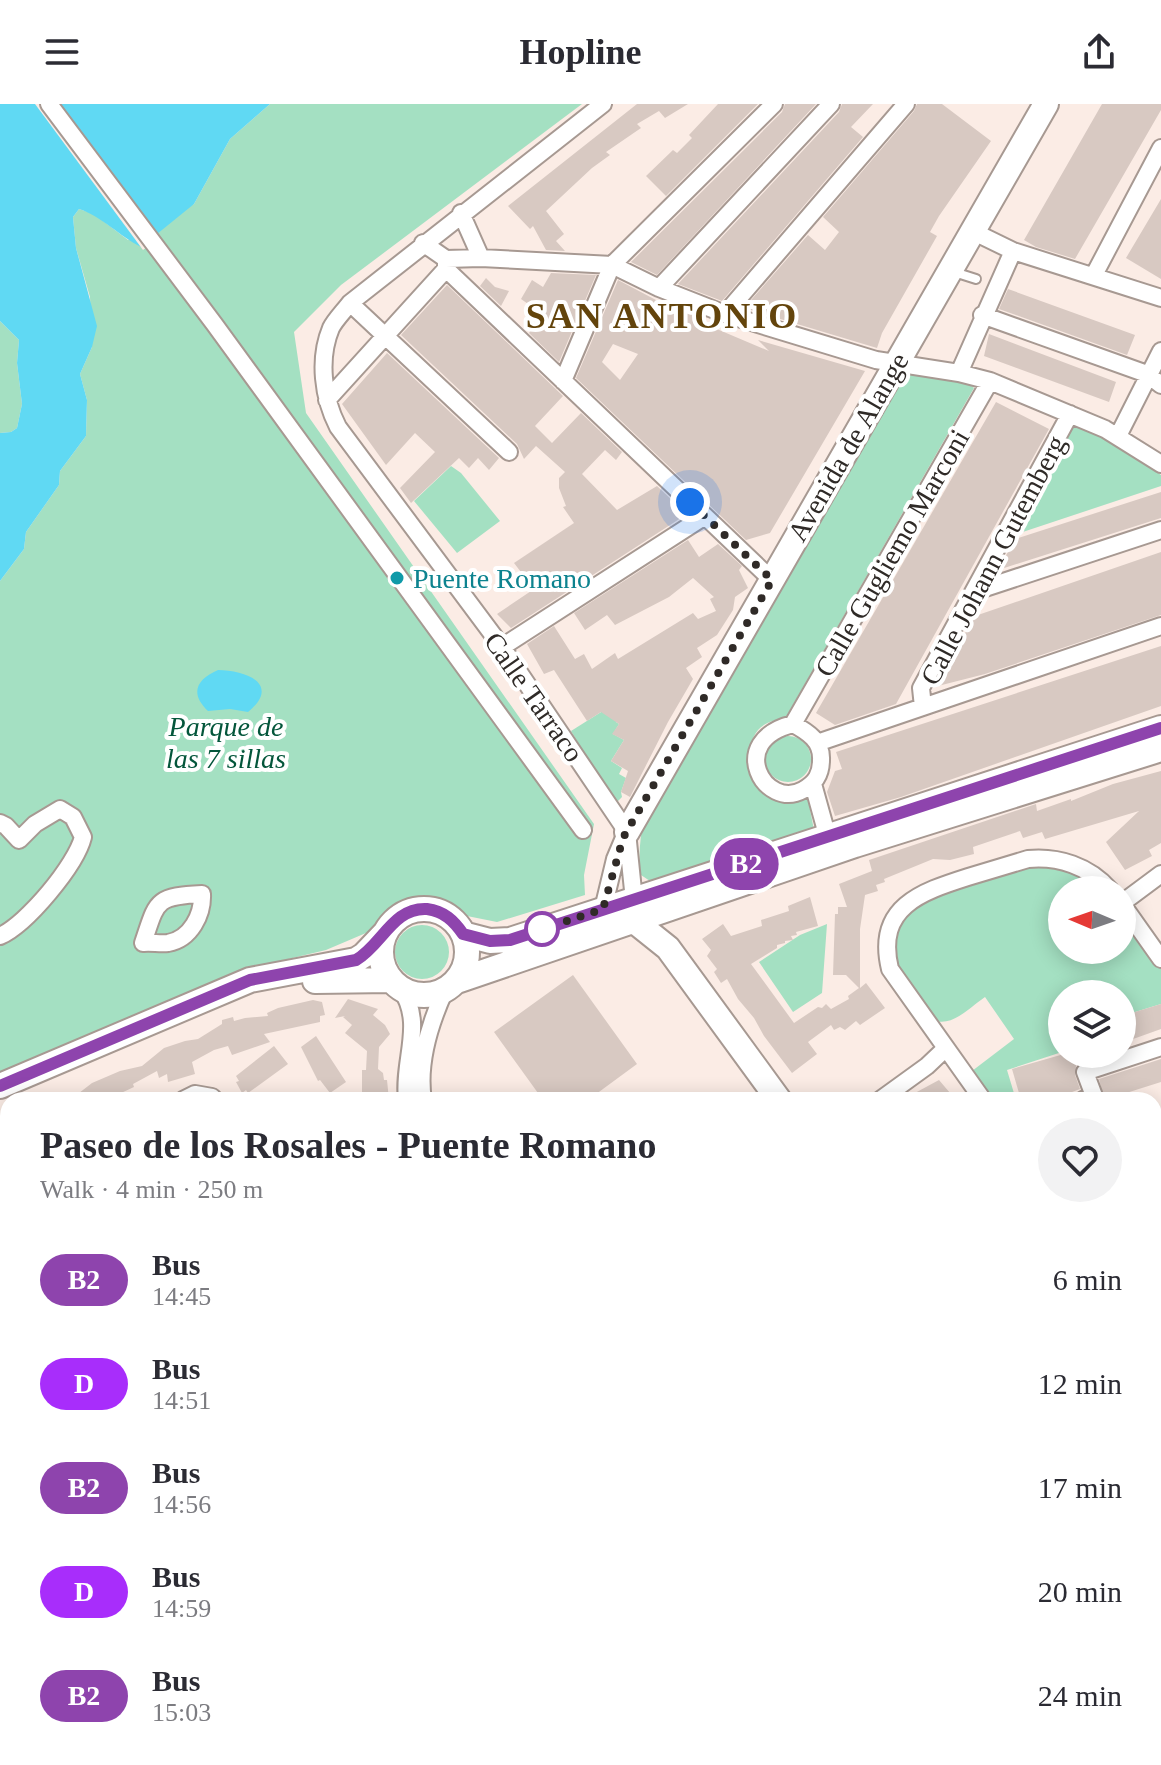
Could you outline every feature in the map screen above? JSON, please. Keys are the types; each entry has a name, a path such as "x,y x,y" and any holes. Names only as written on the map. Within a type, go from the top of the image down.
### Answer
{"main road":[{"name":"Avenida de Alange","path":"627,832 1043,105"},
{"path":"22,1092 183,1019 235,999 323,979 396,985 415,995 427,996 583,936 634,910 828,838 1161,728"},
{"path":"463,934 490,941 510,940 603,909 634,910 855,845 1161,749"},
{"path":"0,1086 250,980 356,960 393,922 405,913 420,909 435,910 447,916 463,934 468,957 464,971 451,986"},
{"path":"634,910 668,948 773,1092"},
{"path":"385,933 381,958 396,985"}],"street":[{"path":"49,104 215,325 583,830"},
{"path":"509,452 350,303 603,104"},
{"path":"563,381 612,265 774,104"},
{"path":"725,314 906,104"},
{"path":"659,288 828,105"},
{"path":"1094,275 1161,148"},
{"path":"461,213 481,258"},
{"path":"972,231 1013,251 1161,298"},
{"path":"423,243 772,580"},
{"path":"959,373 982,315 1013,251"},
{"path":"327,400 446,264 481,258 612,265 659,288 725,314 876,360 990,381 1118,436 1161,464"},
{"name":"Calle Tarraco","path":"350,303 332,328 325,360 327,400 331,414 347,440 502,647 627,832"},
{"path":"982,315 1147,374 1161,385"},
{"path":"1118,436 1161,351"},
{"name":"Calle Gugliemo Marconi","path":"793,724 990,381"},
{"name":"Calle Johann Gutemberg","path":"923,707 921,688 1070,414"},
{"path":"502,647 705,516"},
{"path":"976,591 1161,530"},
{"path":"817,743 1161,626"},
{"path":"793,724 811,734 817,743 822,751 821,772 813,784 799,792 784,793 769,787 758,773 756,754 761,740 777,728 793,724"},
{"path":"813,784 828,838"},
{"path":"0,823 19,840 35,824 60,809 73,817 83,837 79,853 37,906 12,931 0,936"},
{"path":"603,909 615,859 627,832"},
{"path":"627,832 634,910"},
{"path":"977,1092 890,969 888,944 900,910 924,892 1028,859 1067,862 1094,876"},
{"path":"1136,893 1161,874"},
{"path":"1136,924 1161,959"},
{"path":"396,985 409,1001 414,1023 407,1092"},
{"path":"422,1092 425,1048 436,1011 451,986"},
{"path":"1092,1092 1085,1072 1161,1047"},
{"path":"891,1092 946,1048"}],"lane":[{"path":"949,271 976,279"}],"green space":[{"name":"Parque de las 7 sillas","path":"270,104 582,104 341,285 294,332 306,413 594,824 584,875 585,895 497,922 461,912 403,903 393,907 373,930 326,950 247,969 0,1074 0,581 24,549 26,532 59,485 60,471 86,436 87,400 80,374 92,347 90,297 76,248 73,217 79,209 94,214 128,240 194,204 230,139"},
{"path":"0,321 19,340 17,363 22,404 17,428 0,433"},
{"path":"907,370 974,388 786,717 758,730 748,756 750,775 760,789 769,794 807,794 814,830 650,881 641,875 640,868 644,819"},
{"path":"1073,423 1111,441 1161,475 1161,486 1011,536"},
{"path":"451,466 461,473 500,521 457,553 414,501"},
{"path":"636,690 616,722 619,724 613,734 624,740 611,761 622,768 619,774 626,778 622,797 615,804 571,731"},
{"path":"788,736 797,737 804,743 810,750 810,768 804,775 797,781 788,782 779,781 772,775 766,768 765,759 766,750 772,743 779,737"},
{"path":"1035,865 1069,870 1078,876 1048,876 1048,964 1136,964 1136,940 1161,969 1161,1004 1136,1012 1136,980 1048,980 1048,1057 1007,1070 1014,1092 985,1092 972,1071 1014,1039 985,997 954,1019 933,1020 909,988 896,961 897,937 906,915 923,901 954,888"},
{"path":"827,924 822,993 793,1012 759,962 800,935"},
{"path":"422,925 441,933 449,952 441,971 422,979 403,971 395,952 403,933"}],"water":[{"path":"0,104 270,104 230,139 194,204 141,247 88,212 79,209 73,217 76,248 97,326 80,374 87,400 86,436 60,471 59,485 26,532 24,549 0,581 0,433 17,428 22,404 17,363 19,340 0,321"},
{"path":"218,670 248,676 261,686 258,702 248,712 230,709 208,711 202,704 198,687"}],"pier":[{"path":"35,104 57,104 158,239 143,250"}],"building":[{"path":"637,104 688,104 665,118 659,111 637,124 641,128 606,152 610,155 546,211 564,234 556,241 565,251 546,250 533,226 530,229 508,206"},
{"path":"718,104 758,104 666,196 646,176 673,150 677,153 692,138 689,135"},
{"path":"785,104 816,104 657,275 631,262 782,112"},
{"path":"842,104 873,104 851,127 863,137 722,301 678,284 839,112"},
{"path":"917,104 942,104 991,141 930,232 937,236 882,333 877,348 744,308 808,235 825,250 839,232 823,217"},
{"path":"1102,104 1161,104 1161,110 1075,259 1036,247 1024,240"},
{"path":"1161,199 1161,279 1126,258"},
{"path":"551,273 596,275 559,362 529,333 541,313 521,299 532,280 543,287"},
{"path":"486,278 495,287 509,291 501,306 480,286"},
{"path":"618,280 675,310 677,307 696,315 694,317 705,324 769,351 758,340 865,371 770,533 746,540 576,378","holes":["613,344 638,354 620,380 602,362"]},
{"path":"447,285 563,396 535,426 552,443 581,413 622,452 616,460 605,450 582,474 617,510 657,486 687,514 511,628 497,614 534,589 514,563 574,523 563,507 566,506 559,488 559,478 565,472 536,446 524,459 517,444 401,335"},
{"path":"1008,289 1135,335 1127,355 999,309"},
{"path":"989,334 1116,382 1109,402 984,356"},
{"path":"387,353 499,458 489,470 478,458 469,468 459,458 411,503 400,488 435,452 415,433 386,465 342,404"},
{"path":"996,402 1049,429 896,704 835,725 816,713"},
{"path":"1161,492 1161,518 998,570 1015,539"},
{"path":"688,540 699,557 718,544 742,566 739,570 748,588 735,597 733,610 717,635 697,648 702,657 686,668 693,679 630,797 621,792 628,771 611,761 624,740 612,734 619,724 601,712 587,721 554,670 544,674 527,644 554,626 575,659 584,654 592,669 615,653 618,659 693,613 698,619 716,611 710,599 714,597 693,578 669,597 615,625 607,615 585,630 574,613"},
{"path":"1161,552 1161,615 985,674 934,687 975,616"},
{"path":"1161,646 1161,706 901,797 835,816 827,792 835,771 842,769 836,752"},
{"path":"1161,771 1161,843 1149,850 1152,856 1125,870 1106,842 1139,811 1045,839 1042,832 1023,838 1020,831 973,847 974,854 950,860 933,859 876,885 878,891 865,895 860,929 860,988 866,983 885,1008 860,1025 856,1021 845,1030 840,1027 834,1030 831,1025 808,1042 817,1054 792,1073 727,979 721,983 714,972 717,969 707,956 711,950 702,939 723,924 731,936 762,926 761,920 789,911 788,906 810,897 818,926 796,932 797,935 791,936 793,940 777,945 777,948 751,964 794,1023 818,1007 826,1004 831,1009 849,999 848,996 859,988 846,975 833,975 835,914 838,914 838,907 847,907 839,884 872,871 869,860 1036,804 1037,811"},
{"path":"573,975 637,1064 599,1092 537,1092 494,1032"},
{"path":"348,999 378,1009 373,1015 390,1034 379,1047 378,1069 387,1080 388,1092 362,1092 362,1070 366,1070 367,1051 345,1033 352,1025 345,1016 335,1018"},
{"path":"313,1000 322,1002 325,1015 320,1016 320,1022 264,1034 270,1042 232,1055 228,1046 214,1050 192,1062 195,1074 168,1082 167,1074 159,1078 157,1071 123,1092 80,1092 92,1083 120,1071 142,1066 164,1048 198,1039 222,1024 222,1020 268,1016 267,1013"},
{"path":"1161,1004 1161,1029 1136,1038 1136,1012"},
{"path":"316,1036 346,1082 329,1092 318,1081 301,1047"},
{"path":"274,1046 288,1064 249,1092 241,1092 236,1076"},
{"path":"1048,1059 1048,1068 1076,1068 1080,1089 1072,1092 1019,1092 1012,1069"},
{"path":"1161,1059 1161,1082 1129,1092 1102,1092 1099,1079"},
{"path":"939,1080 949,1092 917,1092"}],"bus line":[{"name":"B2","path":"0,1086 250,980 356,960 405,913 420,909 435,910 456,923 463,934 490,941 510,940 1161,728"}],"place":[{"name":"Puente Romano","path":"397,578"}],"district":[{"name":"SAN ANTONIO","path":"662,316"}],"route":[{"path":"542,929 534,932 603,909 623,838 772,580 690,502"}]}
